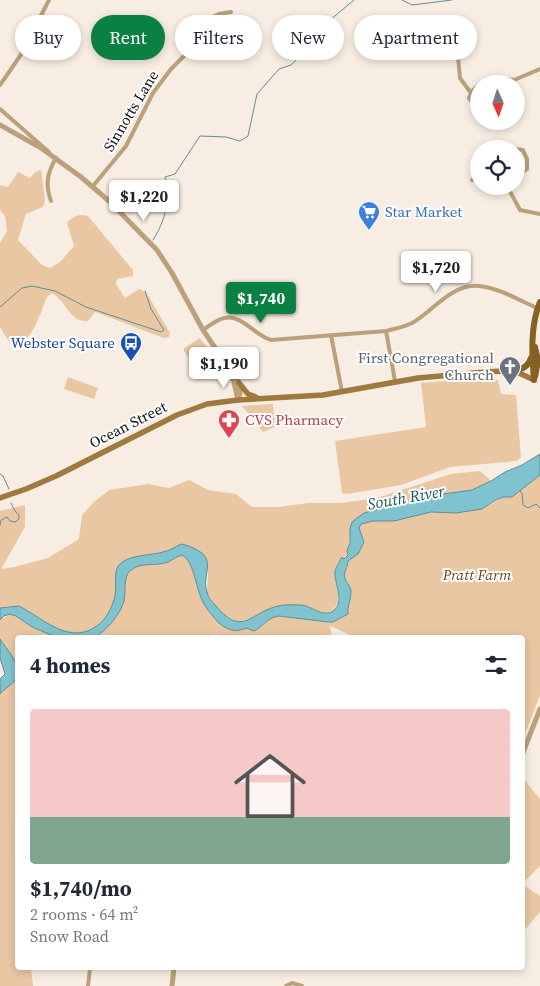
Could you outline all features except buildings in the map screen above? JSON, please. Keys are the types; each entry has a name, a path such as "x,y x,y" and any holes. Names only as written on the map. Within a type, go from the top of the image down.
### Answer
{"main road":[{"path":"503,371 514,371 524,368 529,364 539,305"},
{"path":"534,340 539,363 537,382"},
{"path":"532,352 537,382"},
{"name":"Ocean Street","path":"0,498 56,476 181,413 207,404 238,400 323,396 396,381 503,371 518,373 537,382"},
{"path":"239,383 248,394 261,399"}],"street":[{"path":"0,85 20,56 50,0"},
{"name":"Sinnotts Lane","path":"93,186 126,146 153,93 171,69 188,52 198,28 206,20 219,14 231,12"},
{"path":"458,60 460,78 470,92"},
{"path":"525,75 540,69"},
{"path":"0,109 56,158 93,186 157,250 172,272 203,330 239,383 240,393 238,400"},
{"path":"0,125 56,158"},
{"path":"525,154 527,168 525,170"},
{"path":"51,201 47,191 48,171 56,158"},
{"path":"512,195 520,210 540,214"},
{"path":"203,330 220,320 229,318 242,322 263,337 271,340 386,331 412,323 446,297 469,286 494,290 539,305"},
{"path":"386,331 396,381"},
{"path":"332,335 342,393"},
{"path":"232,373 238,400"},
{"path":"525,746 540,709"},
{"path":"88,986 90,970"},
{"path":"172,986 174,970"},
{"path":"286,986 292,984 302,986"}],"green space":[{"path":"41,170 45,200 43,207 26,214 18,240 42,265 50,268 60,262 74,246 67,223 76,216 88,216 133,270 133,276 117,279 116,284 125,298 139,289 146,292 170,333 169,337 164,338 95,312 88,321 82,321 72,315 52,293 47,297 36,325 28,337 17,344 8,340 0,327 0,243 7,231 5,216 0,210 0,185 8,187 18,172 30,178 35,172"},
{"path":"200,338 218,361 200,374 184,351 184,348"},
{"path":"68,377 98,388 94,399 64,389"},
{"path":"481,378 498,380 501,394 516,395 521,457 517,461 450,467 401,485 347,494 342,493 335,441 426,427 421,383"},
{"path":"273,404 275,427 263,432 242,406"},
{"path":"480,471 491,481 472,490 422,497 364,513 349,538 350,547 348,552 336,566 338,603 333,610 327,613 304,605 262,612 255,617 238,622 224,615 213,603 207,592 208,573 201,552 186,545 164,552 132,557 123,562 118,568 115,597 110,610 102,621 85,632 73,633 62,631 22,609 0,608 0,511 25,505 25,527 1,569 48,558 79,539 82,515 109,490 148,484 169,488 189,480 208,490 236,494 252,507 279,507 308,503 341,503 377,498 451,474"},
{"name":"Pratt Farm","path":"540,475 540,695 525,734 525,635 350,635 330,626 332,635 98,635 111,621 124,601 126,577 130,571 138,566 168,562 182,555 190,563 205,606 218,622 228,629 239,630 246,628 254,631 271,618 279,616 333,622 348,614 347,607 352,594 344,574 358,525 373,521 394,521 430,510 483,509"},
{"path":"10,614 32,627 51,635 15,635 15,662 0,639 0,620"},
{"path":"15,681 15,970 31,970 33,986 0,986 0,694"},
{"path":"525,780 540,799 540,866 525,881"},
{"path":"525,886 540,896 540,912 525,930"}],"water":[{"path":"540,454 540,475 512,497 503,497 482,509 456,513 431,512 394,521 373,521 361,524 359,528 364,542 358,554 348,561 345,574 351,591 348,614 333,622 279,616 271,618 254,631 246,628 239,630 228,629 218,622 205,606 192,569 186,558 182,555 168,562 138,566 130,571 126,577 124,601 119,612 98,635 51,635 32,627 10,614 0,620 0,608 19,606 47,623 67,632 88,631 101,622 111,607 114,599 117,568 123,561 172,549 181,544 202,553 206,558 208,596 225,615 233,620 240,622 268,609 284,605 301,605 329,613 337,607 339,598 335,572 342,557 344,559 348,555 352,522 364,513 422,497 472,490"},
{"path":"0,639 15,662 15,680 0,694 0,679 5,674 0,658"}],"waterway":[{"path":"153,240 166,210 167,186 165,177 175,174 200,136 226,137 240,141 248,136 257,94 279,69 291,65 304,52 310,28 323,26 354,0"},
{"path":"402,0 412,5 452,0"},
{"path":"0,307 22,288 32,286 55,291 86,307 161,332 164,330 151,309 145,291"},
{"path":"0,474 3,476 9,489"},
{"path":"520,491 522,493 523,505 528,508 536,504 540,508"},
{"path":"0,525 1,520 7,517 10,521 15,522 19,519 19,515 11,503"}],"place":[{"name":"Star Market","path":"369,231"},
{"name":"Webster Square","path":"131,362"},
{"name":"First Congregational Church","path":"510,386"},
{"name":"CVS Pharmacy","path":"229,439"}],"water label":[{"name":"South River","path":"406,497"}]}
